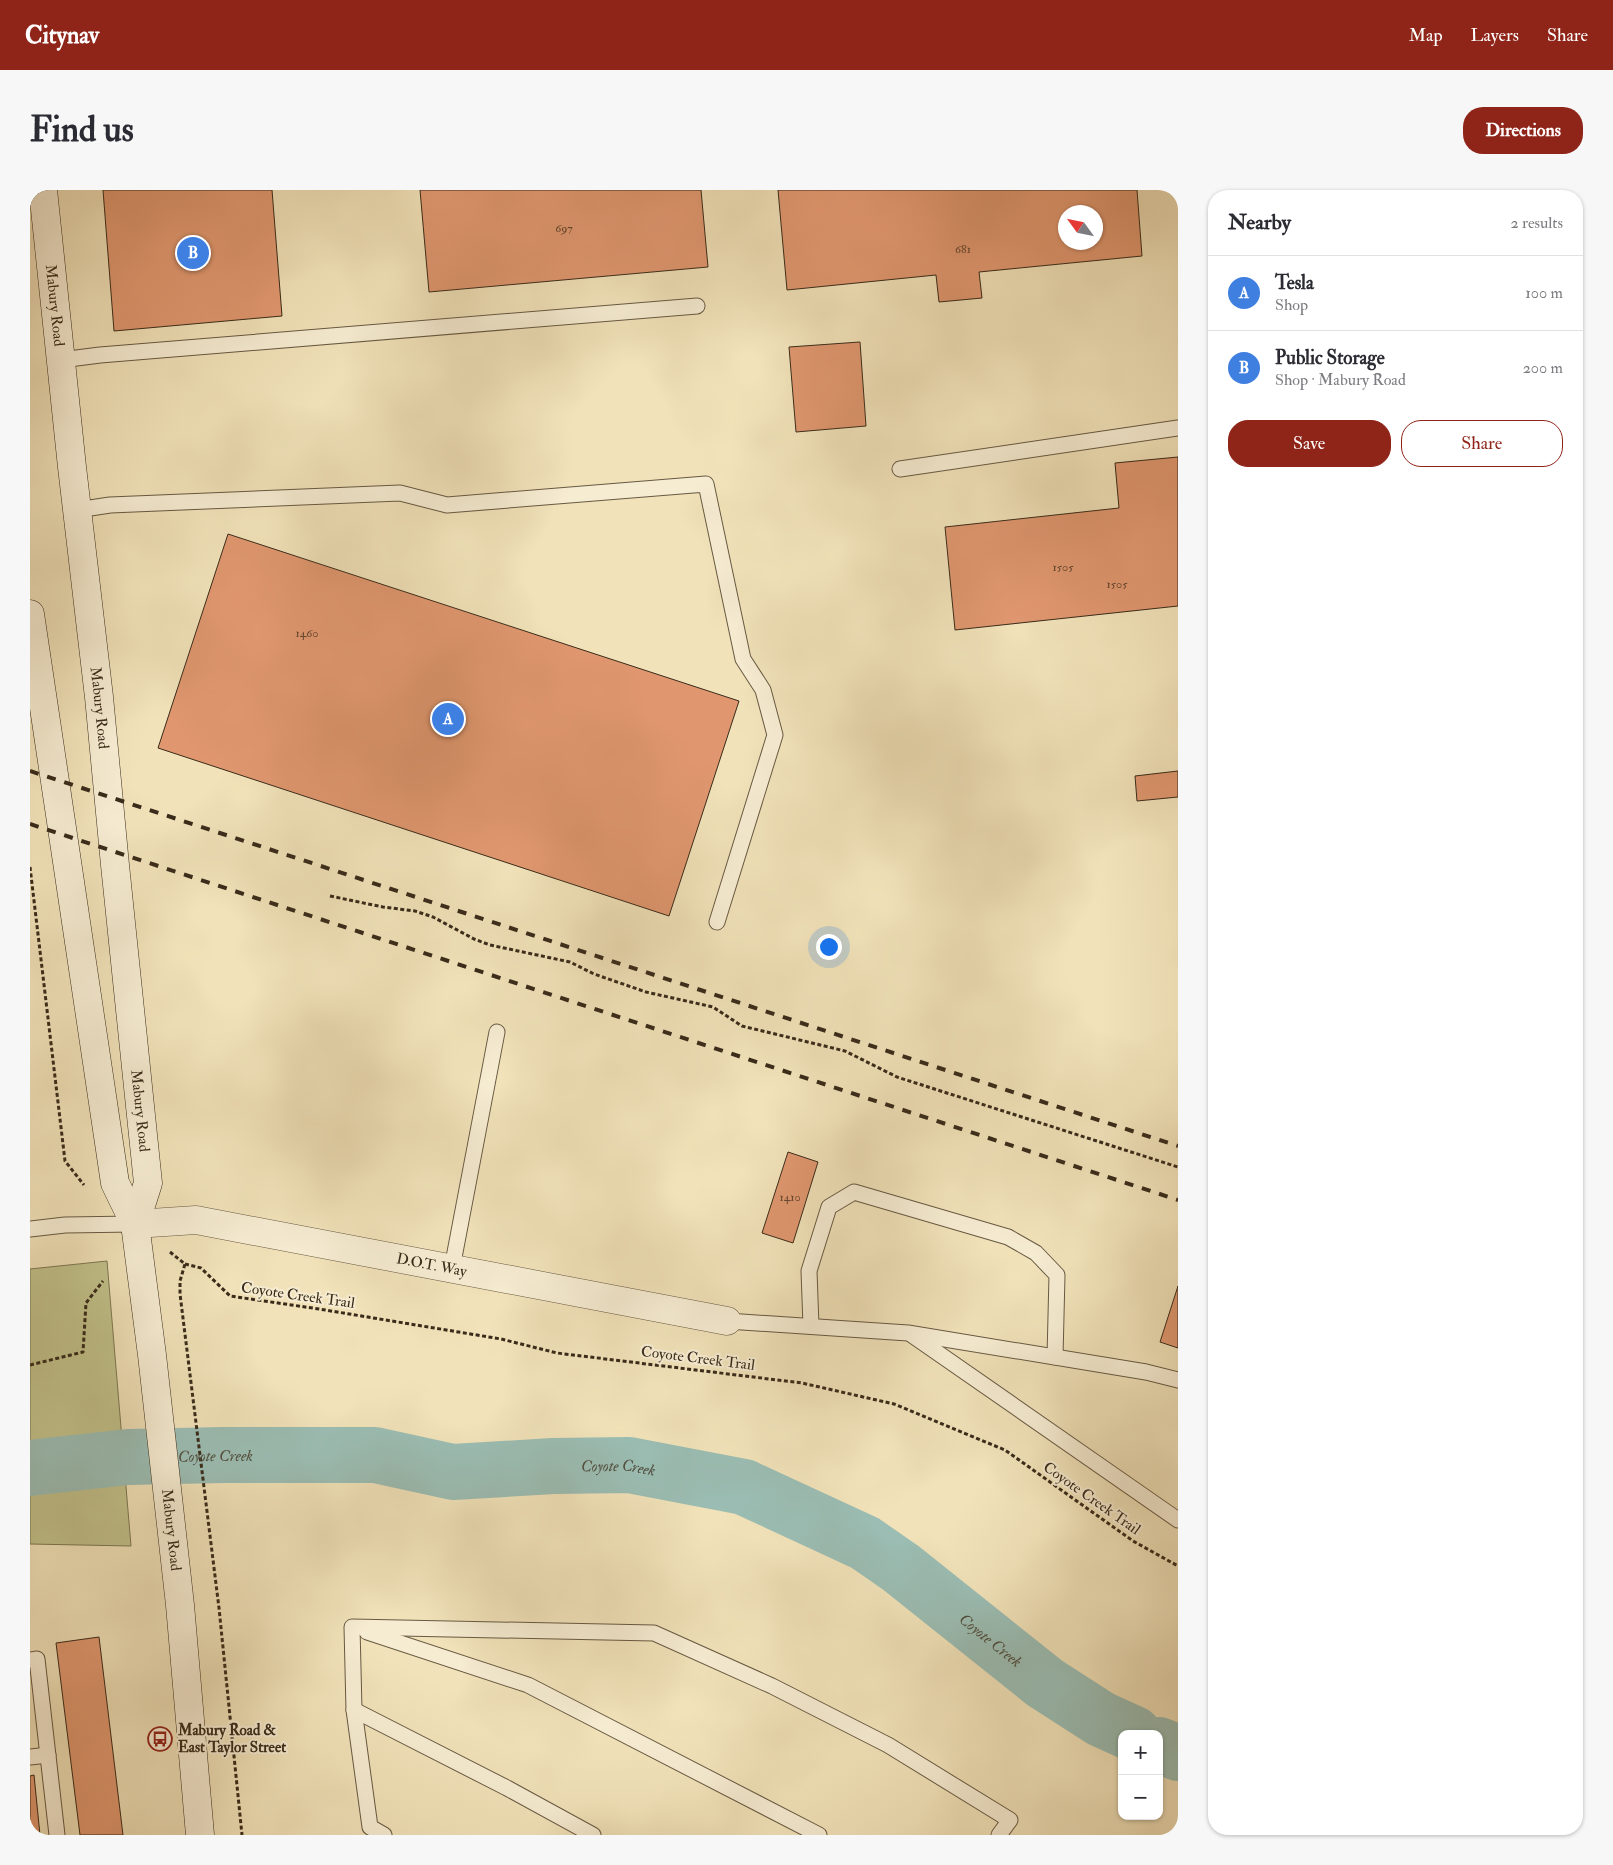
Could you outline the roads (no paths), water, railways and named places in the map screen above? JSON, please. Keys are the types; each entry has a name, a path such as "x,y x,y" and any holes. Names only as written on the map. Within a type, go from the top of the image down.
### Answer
{"main road":[{"name":"Mabury Road","path":"43,190 99,696 148,1183 135,1224"},
{"name":"Mabury Road","path":"30,614 115,1183 135,1224 152,1355 180,1605 200,1835"},
{"name":"D.O.T. Way","path":"135,1224 196,1220 727,1321"}],"lane":[{"path":"61,360 110,354 697,306"},
{"path":"900,469 1178,428"},
{"path":"77,510 110,505 400,493 447,505 706,484 743,659 763,690 775,735 717,922"},
{"path":"452,1268 497,1032"},
{"path":"811,1326 809,1271 829,1207 854,1192 1008,1237 1036,1253 1057,1275 1055,1357"},
{"path":"30,1229 65,1224 135,1224"},
{"path":"727,1321 908,1333 1146,1372 1178,1380"},
{"path":"908,1333 1178,1520"},
{"path":"352,1627 354,1710 370,1831 384,1835"},
{"path":"352,1627 528,1686 819,1835"},
{"path":"352,1627 654,1633 772,1686 888,1745 1010,1820 999,1835"},
{"path":"30,1660 37,1659 57,1835"},
{"path":"354,1710 507,1788 593,1835"},
{"path":"30,1757 48,1755"}],"waterway":[{"name":"Coyote Creek","path":"30,1468 128,1457 375,1455 453,1472 553,1466 629,1465 744,1487 865,1543 901,1568 1045,1683 1101,1719 1125,1730"},
{"name":"Coyote Creek","path":"1163,1747 1178,1753"}],"railway":[{"path":"30,771 1178,1146"},
{"path":"30,824 1178,1200"}],"place":[{"name":"Public Storage","path":"193,253"},
{"name":"Tesla","path":"448,719"},
{"name":"Mabury Road & East Taylor Street","path":"160,1739"}]}
